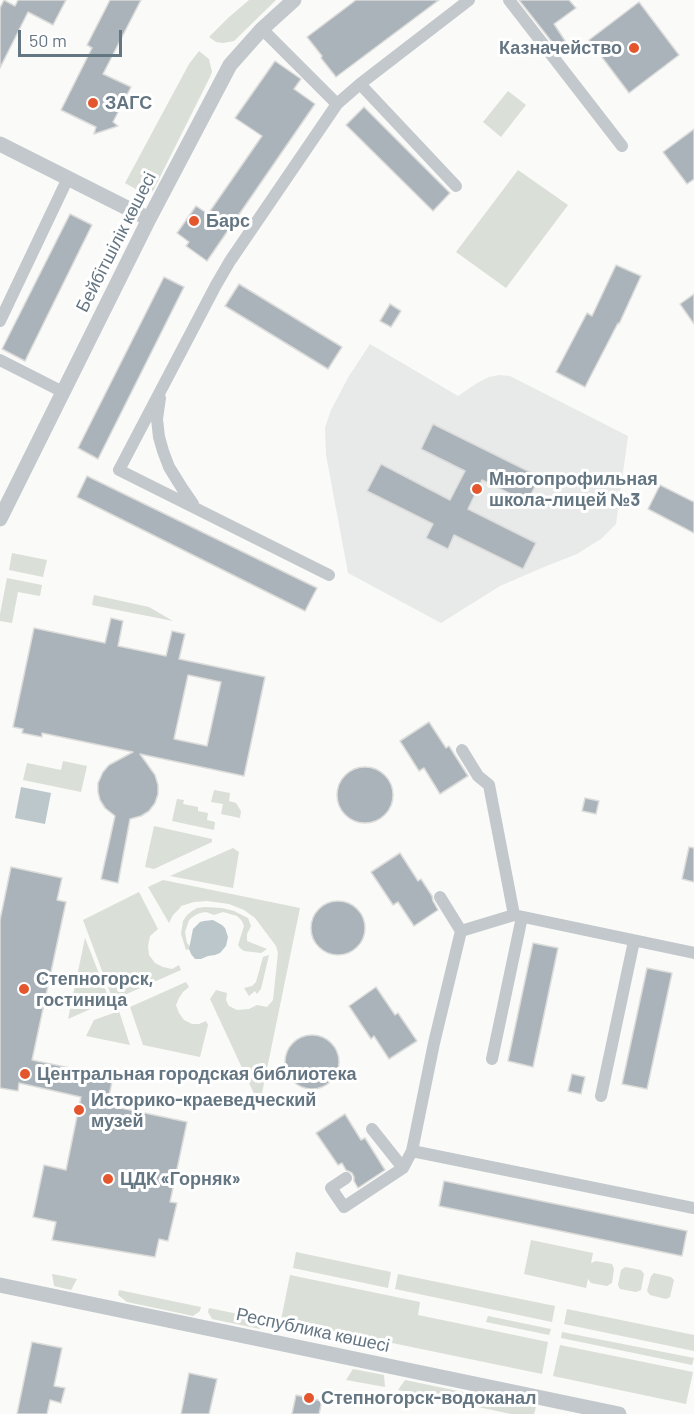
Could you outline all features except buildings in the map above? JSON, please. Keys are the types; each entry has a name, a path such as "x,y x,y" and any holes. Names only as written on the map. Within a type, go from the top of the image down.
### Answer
{"street":[{"name":"Бейбітшілік көшесі","path":"0,519 149,219 230,65 262,29 294,0"},
{"path":"329,575 119,470 230,261 338,104 360,84 469,0"},
{"path":"508,0 621,147"},
{"path":"262,29 338,104"},
{"path":"360,84 456,186"},
{"path":"0,144 149,219"},
{"path":"0,321 68,178"},
{"path":"0,360 63,392"},
{"path":"163,386 157,419 159,437 169,467 195,507"},
{"path":"462,750 478,776 489,785 518,916 492,1059"},
{"path":"346,1178 331,1188 344,1207 403,1168 412,1151 434,1043 461,931 440,897"},
{"path":"461,931 518,916 694,953"},
{"path":"600,1096 634,941"},
{"path":"372,1129 403,1168"},
{"path":"412,1151 694,1208"},
{"name":"Республика көшесі","path":"0,1285 619,1414"}],"shaded area":[{"path":"249,0 276,0 234,41 216,42 209,37 228,18"},
{"path":"199,51 209,59 212,72 210,77 153,191 141,192 125,183 189,64"},
{"path":"508,91 526,105 501,137 483,122"},
{"path":"518,170 568,205 506,288 456,252"},
{"name":"Многопрофильная школа-лицей №3","path":"370,344 458,396 489,377 510,376 628,436 616,524 601,539 577,554 500,586 441,623 348,573 326,455 325,428 331,410 349,376"},
{"path":"12,553 47,560 43,577 9,570"},
{"path":"7,578 42,585 40,596 18,592 12,623 0,621"},
{"path":"94,595 149,607 173,621 92,605"},
{"path":"63,761 87,766 81,792 23,780 27,763 61,770"},
{"path":"21,787 51,793 45,824 15,818"},
{"path":"214,790 230,793 229,801 236,803 241,811 240,818 221,814 223,804 211,802"},
{"path":"177,799 184,800 183,804 198,807 198,811 208,813 207,820 215,822 214,830 172,821"},
{"path":"154,826 212,839 212,842 154,869 145,867"},
{"path":"233,848 239,852 233,888 170,876"},
{"path":"163,880 300,908 261,1098 256,1098 210,999 216,990 227,993 226,1000 229,1006 237,1010 249,1009 257,1005 267,1007 273,1000 278,953 276,946 255,918 244,910 229,904 207,901 181,906 169,923 148,887"},
{"path":"139,892 158,929 150,936 149,955 155,963 163,967 172,969 179,965 181,970 113,1000 83,920"},
{"path":"205,907 234,911 248,918 251,926 247,934 247,941 267,949 261,953 244,951 238,945 244,926 242,921 237,916 223,912 214,915 206,912 189,920 185,932 187,943 190,946 186,950 181,934 183,921 192,911"},
{"path":"213,920 225,928 228,937 226,946 220,953 195,959 189,949 193,929 200,922"},
{"path":"85,938 107,994 104,1003 68,1019"},
{"path":"269,955 261,989 257,994 255,991 249,996 244,988 256,982 263,957"},
{"path":"186,982 189,987 183,992 176,1005 184,1020 192,1024 206,1021 208,1025 200,1057 143,1045 130,1007"},
{"path":"119,1011 130,1045 86,1036 94,1020"},
{"path":"531,1240 593,1253 591,1263 596,1261 612,1264 614,1269 612,1283 607,1286 591,1283 588,1279 586,1288 524,1274"},
{"path":"296,1252 391,1272 388,1288 293,1268"},
{"path":"625,1267 641,1270 644,1274 641,1290 636,1292 620,1289 618,1285 621,1270"},
{"path":"654,1273 671,1277 674,1280 670,1297 666,1299 650,1295 647,1291"},
{"path":"52,1274 77,1279 71,1290 54,1286"},
{"path":"398,1274 555,1306 552,1322 395,1289"},
{"path":"290,1275 420,1302 418,1315 548,1342 542,1374 281,1320"},
{"path":"119,1290 201,1307 200,1311 193,1316 127,1302 118,1295"},
{"path":"209,1308 262,1319 260,1329 212,1319 208,1312"},
{"path":"567,1309 694,1335 694,1351 564,1324"},
{"path":"488,1316 551,1329 549,1335 486,1322"},
{"path":"562,1332 694,1358 692,1365 561,1338"},
{"path":"560,1345 693,1372 686,1404 553,1376"},
{"path":"353,1369 384,1375 385,1387 346,1380"},
{"path":"405,1380 536,1407 534,1414 511,1414 398,1390"}],"place":[{"name":"Казначейство","path":"634,48"},
{"name":"ЗАГС","path":"93,103"},
{"name":"Барс","path":"194,221"},
{"name":"Многопрофильная школа-лицей №3","path":"477,489"},
{"name":"Степногорск, гостиница","path":"24,989"},
{"name":"Центральная городская библиотека","path":"25,1074"},
{"name":"Историко-краеведческий музей","path":"79,1110"},
{"name":"ЦДК «Горняк»","path":"108,1179"},
{"name":"Степногорск-водоканал","path":"309,1398"}]}
